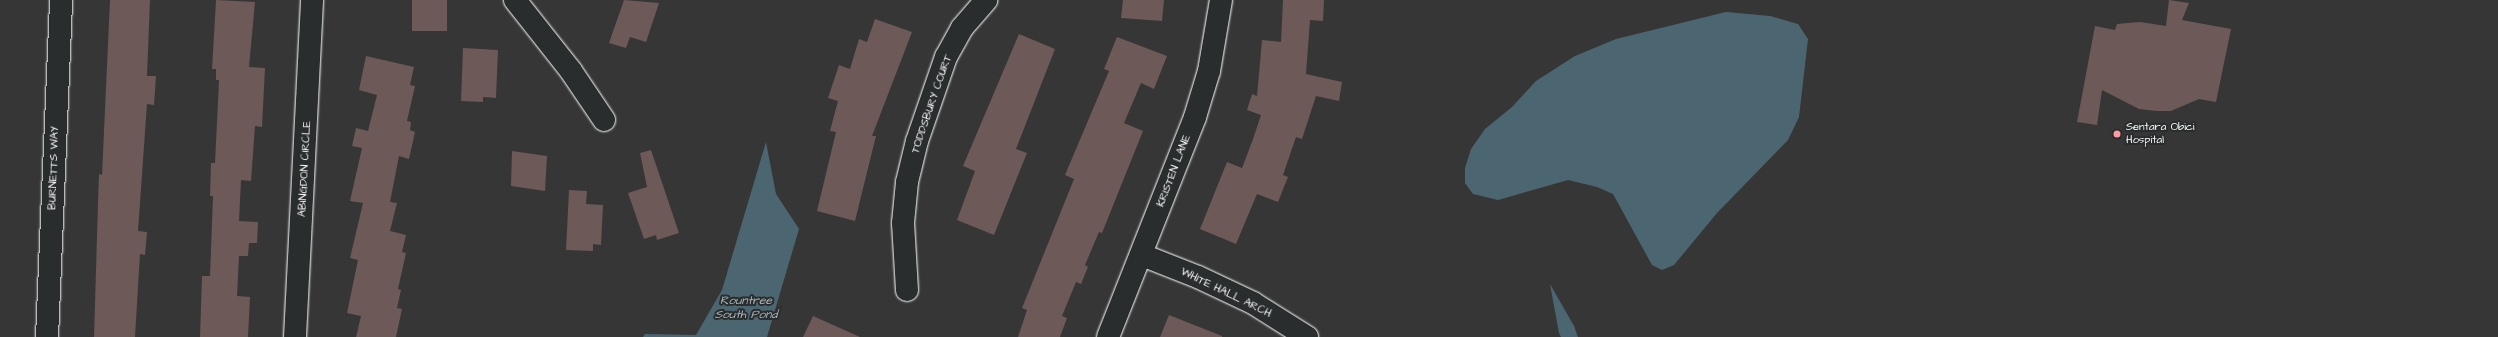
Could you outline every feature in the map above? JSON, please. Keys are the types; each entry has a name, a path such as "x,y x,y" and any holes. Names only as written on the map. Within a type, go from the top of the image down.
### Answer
{"street":[{"name":"BURNETTS WAY","path":"47,337 61,0"},
{"name":"ABINGDON CIRCLE","path":"295,337 312,0"},
{"path":"515,0 571,71 604,120"},
{"name":"TODDSBURY COURT","path":"907,290 903,223 907,182 917,141 946,57 962,28 986,0"},
{"name":"KRISTEN LANE","path":"1108,337 1142,255 1209,71 1221,0"},
{"name":"WHITE HALL ARCH","path":"1142,255 1198,277 1253,303 1307,337"}],"water":[{"path":"1726,12 1770,16 1798,24 1808,39 1799,117 1788,140 1717,213 1674,265 1662,270 1652,265 1613,194 1597,187 1568,180 1498,200 1473,194 1465,183 1465,168 1471,149 1485,129 1512,107 1536,81 1575,56 1616,39"},
{"name":"Rountree South Pond","path":"766,142 776,194 799,229 767,337 643,337 645,334 696,335 722,290"},
{"path":"1550,284 1574,326 1578,337 1561,337"}],"building":[{"path":"110,0 150,0 147,76 156,76 154,105 147,104 138,231 147,232 145,255 140,254 135,337 94,337 99,174 102,175"},
{"path":"216,0 255,2 249,67 265,68 262,127 255,126 251,181 241,180 239,221 258,222 257,243 249,243 248,256 239,256 237,296 250,297 248,337 200,337 202,276 210,276 213,196 210,196 211,163 215,163 219,80 216,80 216,69 212,69"},
{"path":"412,0 447,0 447,31 412,31"},
{"path":"624,0 659,3 646,42 630,37 626,48 609,43"},
{"path":"1123,0 1164,0 1162,21 1121,18"},
{"path":"1283,0 1324,0 1323,21 1310,20 1306,74 1342,82 1339,101 1316,96 1302,139 1296,137 1283,175 1288,177 1278,202 1257,194 1236,244 1200,229 1227,162 1242,168 1253,139 1261,115 1247,110 1252,94 1257,96 1262,40 1281,42"},
{"path":"2169,0 2189,3 2182,20 2231,29 2216,102 2199,99 2171,111 2157,111 2139,109 2102,90 2097,125 2077,122 2095,26 2115,30 2117,24 2140,22 2166,26"},
{"path":"875,19 912,32 872,136 876,136 855,221 817,211 836,132 830,131 838,101 828,98 839,65 850,69 859,39 867,42"},
{"path":"1019,34 1055,49 1016,149 1027,153 994,235 957,220 975,171 963,166"},
{"path":"1117,37 1167,56 1154,89 1141,83 1124,123 1143,131 1102,233 1099,232 1085,265 1088,267 1081,284 1076,282 1062,316 1067,318 1060,337 1018,337 1027,310 1022,308 1074,179 1065,175 1109,71 1104,69"},
{"path":"463,48 498,50 496,98 483,97 483,102 461,101"},
{"path":"366,56 414,67 410,85 415,86 407,121 411,122 410,130 415,132 409,159 399,156 390,202 397,203 390,231 406,235 402,252 406,253 398,289 401,290 397,308 402,309 396,337 356,337 361,316 347,313 358,260 350,258 363,203 350,201 362,148 352,146 356,128 368,131 377,95 359,90"},
{"path":"651,150 679,233 657,240 656,235 644,239 628,193 647,187 640,153"},
{"path":"512,151 547,156 545,191 511,186"},
{"path":"569,190 587,191 586,204 603,205 601,245 593,244 593,251 566,250"},
{"path":"1169,315 1222,336 1222,337 1160,337"},
{"path":"813,316 860,337 803,337"}],"place":[{"name":"Sentara Obici Hospital","path":"2117,134"}]}
